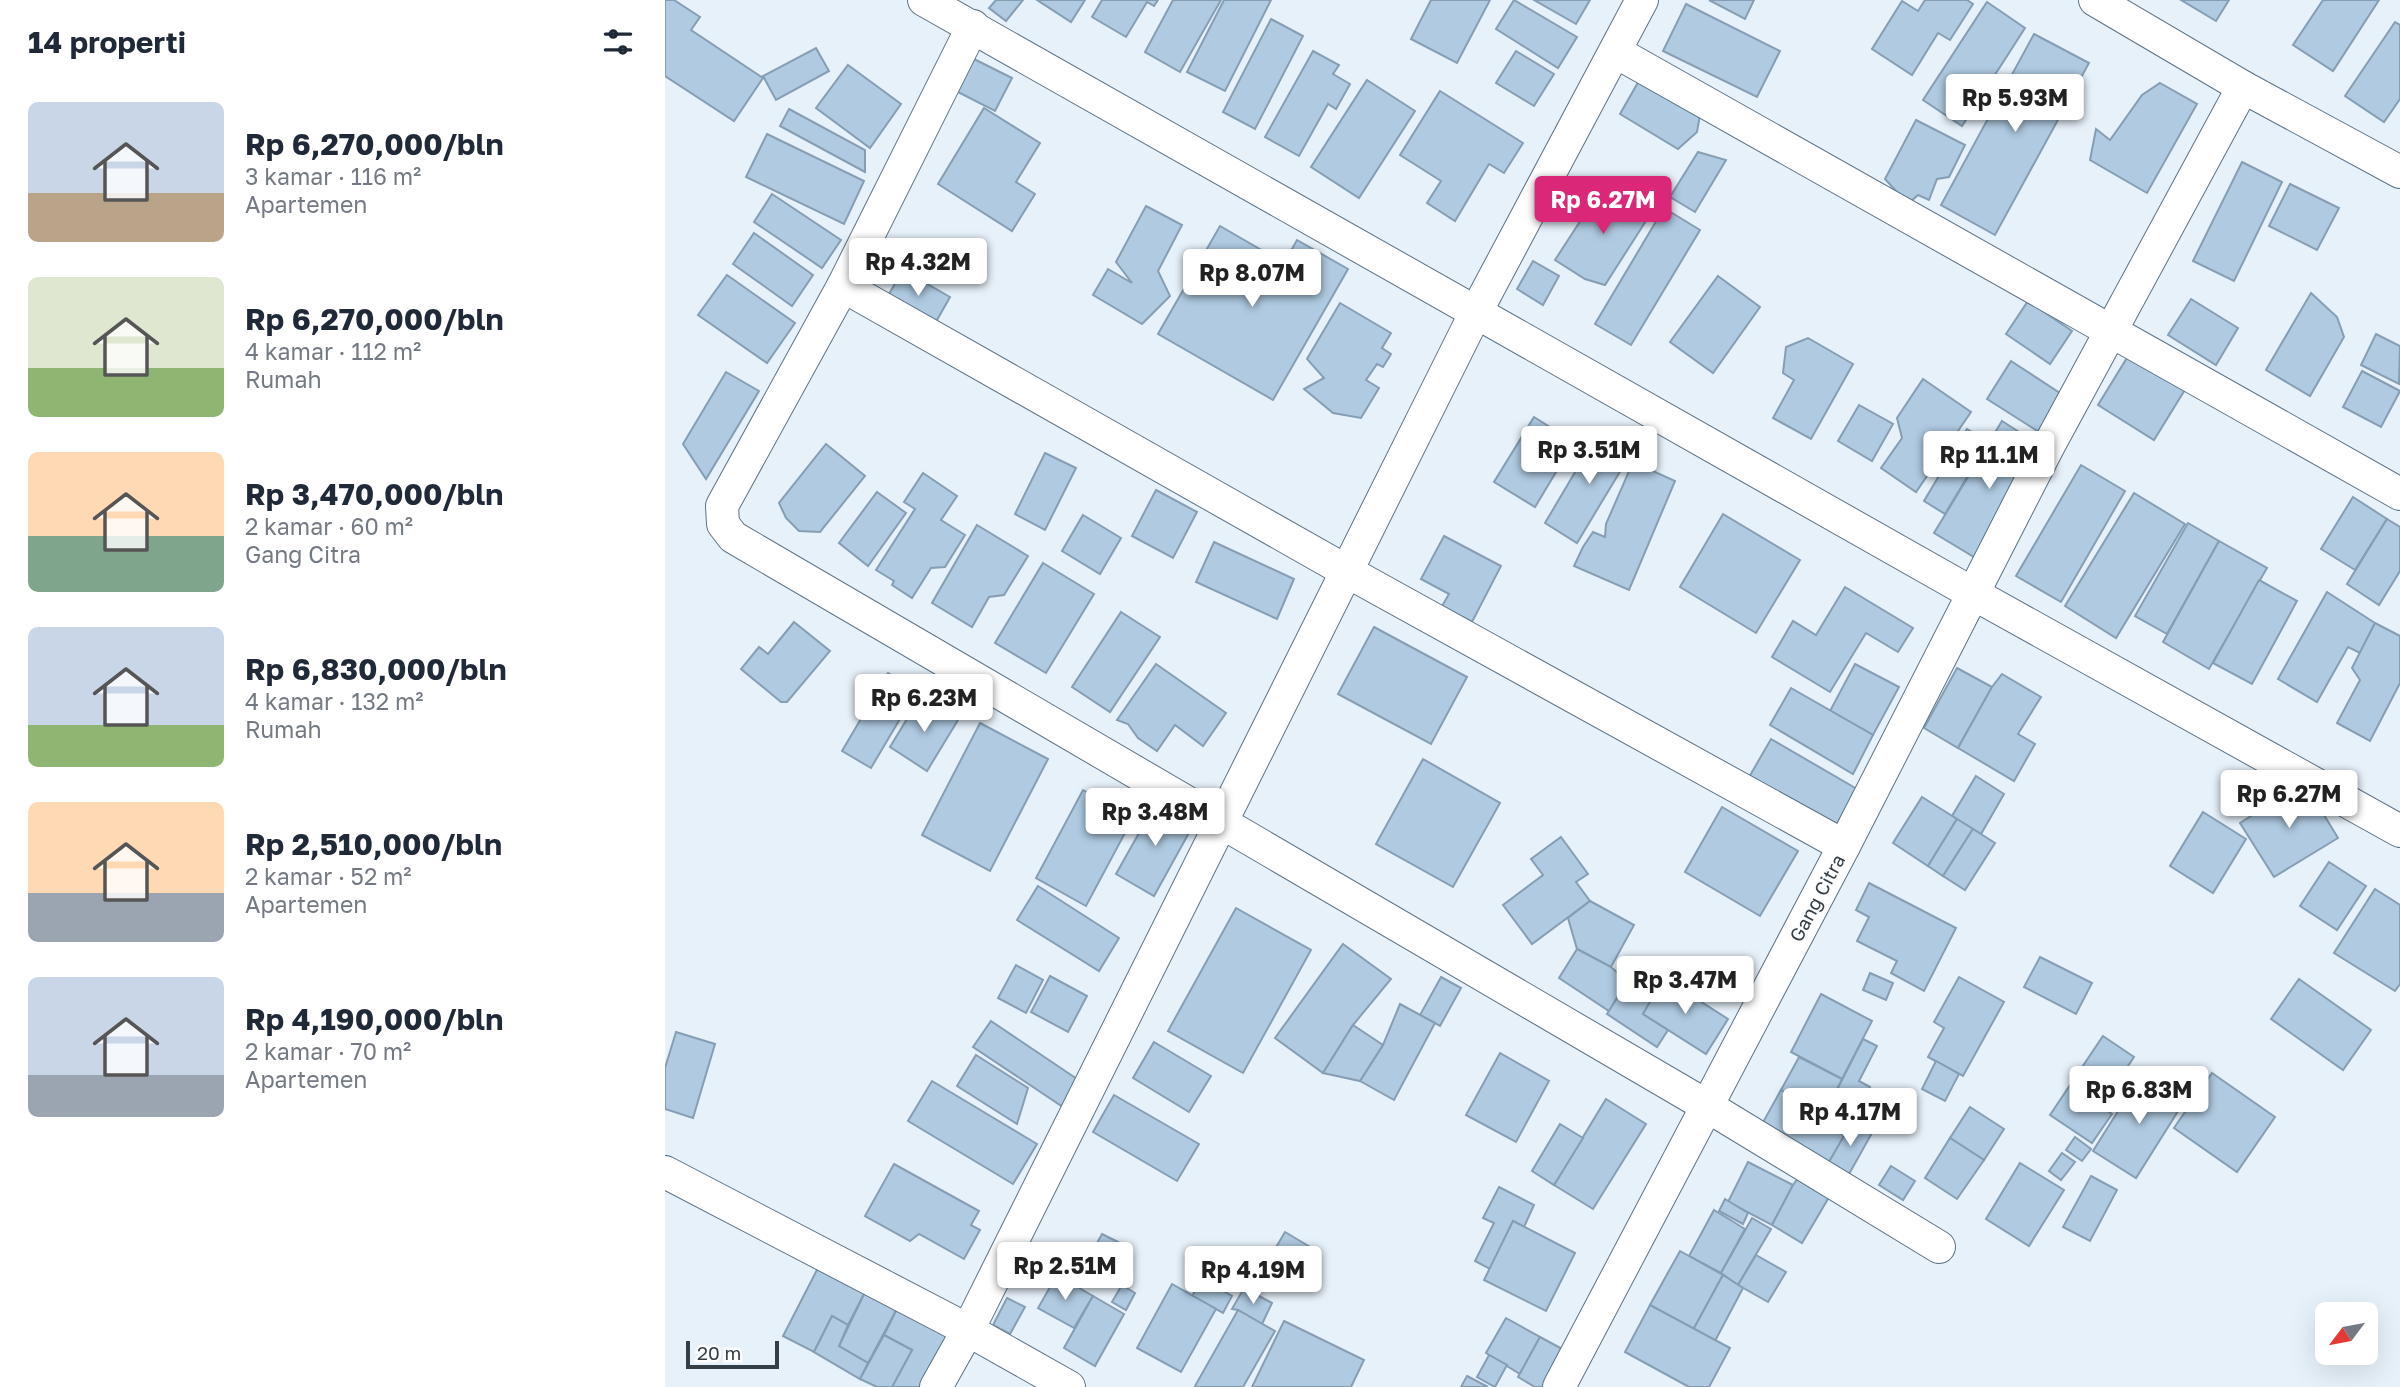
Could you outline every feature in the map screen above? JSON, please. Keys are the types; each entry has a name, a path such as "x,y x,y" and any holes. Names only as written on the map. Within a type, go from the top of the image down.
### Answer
{"street":[{"path":"924,0 1972,593 2400,831"},
{"path":"936,1387 968,1330 1476,312 1642,0"},
{"path":"2095,0 2243,87 2400,172"},
{"path":"973,26 843,286 722,506 723,524 733,537 1707,1106 1939,1247"},
{"path":"1616,52 2400,494"},
{"name":"Gang Citra","path":"1559,1387 1844,846 2047,449 2243,87"},
{"path":"843,286 1348,572 1844,846"},
{"path":"665,1172 968,1330 1069,1387"}],"building":[{"path":"665,0 674,0 700,17 691,30 763,78 734,121 665,76"},
{"path":"996,0 1023,0 1006,21 989,8"},
{"path":"1037,0 1085,0 1071,22"},
{"path":"1102,0 1158,0 1154,6 1147,2 1126,37 1092,17"},
{"path":"1173,0 1221,0 1180,72 1145,52"},
{"path":"1224,0 1271,0 1225,91 1187,72"},
{"path":"1431,0 1490,0 1457,63 1411,39"},
{"path":"1514,0 1577,37 1558,68 1496,29"},
{"path":"1534,0 1590,0 1576,24"},
{"path":"1709,0 1754,0 1745,19"},
{"path":"1925,0 1967,0 1973,4 1950,40 1938,33 1912,75 1872,49 1902,1 1918,11"},
{"path":"2181,0 2229,0 2216,21"},
{"path":"2323,0 2379,0 2333,71 2293,45"},
{"path":"1987,2 2025,28 1962,126 1923,100"},
{"path":"1686,4 1780,51 1757,97 1663,51"},
{"path":"1271,19 1303,36 1255,129 1223,112"},
{"path":"2395,22 2400,25 2400,99 2384,122 2345,96"},
{"path":"2034,34 2089,63 1995,235 1941,205"},
{"path":"816,48 829,71 776,100 763,76"},
{"path":"1313,51 1339,65 1333,74 1350,84 1336,109 1328,104 1299,156 1265,137"},
{"path":"1516,51 1554,74 1534,106 1496,83"},
{"path":"972,58 1012,78 995,111 956,91"},
{"path":"848,65 901,104 870,148 816,108"},
{"path":"1640,79 1700,115 1697,132 1678,149 1620,114"},
{"path":"1367,80 1415,111 1359,198 1311,167"},
{"path":"2160,83 2197,104 2147,193 2090,160 2096,129 2110,140 2142,95"},
{"path":"1440,91 1523,143 1504,173 1489,164 1455,221 1427,203 1441,181 1400,155"},
{"path":"984,108 1040,143 1016,182 1035,194 1012,231 938,184"},
{"path":"789,109 865,150 865,172 780,126"},
{"path":"1916,120 1965,145 1949,177 1937,179 1929,200 1918,195 1908,204 1885,179"},
{"path":"767,134 864,181 844,224 746,177"},
{"path":"1698,152 1726,160 1695,212 1670,197"},
{"path":"2242,162 2282,182 2234,281 2193,261"},
{"path":"1605,183 1651,213 1605,285 1585,279 1555,260"},
{"path":"2290,184 2339,208 2317,250 2269,226"},
{"path":"772,194 841,240 822,268 754,222"},
{"path":"1146,206 1182,225 1158,271 1170,296 1142,324 1093,295 1108,269 1132,283 1116,262"},
{"path":"1664,208 1700,230 1631,345 1595,324"},
{"path":"1220,226 1284,263 1297,240 1348,269 1273,400 1158,334"},
{"path":"754,233 813,275 792,306 733,264"},
{"path":"1533,261 1559,276 1543,305 1517,289"},
{"path":"903,270 950,297 933,327 886,299"},
{"path":"727,275 795,323 767,363 698,315"},
{"path":"1718,276 1760,307 1713,373 1670,342"},
{"path":"2311,293 2337,317 2344,337 2310,396 2266,370"},
{"path":"2191,299 2238,328 2216,365 2168,335"},
{"path":"2028,301 2072,331 2050,364 2006,334"},
{"path":"1340,303 1391,333 1382,348 1391,354 1383,367 1377,364 1366,380 1379,388 1361,418 1333,413 1304,389 1324,378 1307,359"},
{"path":"2376,334 2400,346 2399,384 2361,365"},
{"path":"1808,338 1853,364 1811,439 1773,418 1794,380 1783,373 1786,347"},
{"path":"2130,353 2186,388 2154,440 2098,405"},
{"path":"2011,361 2066,397 2042,434 1987,399"},
{"path":"2362,371 2400,391 2381,427 2343,407"},
{"path":"726,372 759,391 706,479 683,444"},
{"path":"1923,379 1971,412 1916,492 1881,468 1902,438 1897,418"},
{"path":"1859,405 1893,424 1872,461 1838,441"},
{"path":"1534,417 1574,442 1535,507 1494,482"},
{"path":"2002,421 2044,448 1979,560 1934,533"},
{"path":"1967,429 1988,442 1945,514 1924,501"},
{"path":"1600,430 1633,450 1577,543 1545,523"},
{"path":"826,444 865,476 820,532 799,531 786,518 779,503"},
{"path":"1045,453 1076,468 1045,530 1015,514"},
{"path":"1633,462 1675,481 1629,590 1574,566 1593,532 1605,537 1606,524"},
{"path":"2081,465 2125,491 2061,602 2016,576"},
{"path":"923,473 957,496 941,520 965,535 945,567 931,568 912,598 892,585 894,581 876,570 915,509 904,502"},
{"path":"1156,490 1197,512 1173,558 1132,536"},
{"path":"877,492 906,513 868,566 839,543"},
{"path":"2134,493 2185,524 2116,638 2065,606"},
{"path":"2353,497 2387,519 2355,570 2321,549"},
{"path":"1723,514 1800,560 1756,633 1680,587"},
{"path":"1083,515 1121,538 1100,574 1062,551"},
{"path":"2387,519 2400,527 2400,571 2379,605 2347,584"},
{"path":"2188,523 2219,541 2167,634 2135,616"},
{"path":"977,525 1028,556 1004,595 989,597 972,627 932,603"},
{"path":"1444,536 1501,566 1472,622 1442,606 1449,594 1421,579"},
{"path":"2219,541 2267,568 2209,669 2163,642"},
{"path":"1214,542 1294,579 1277,619 1196,582"},
{"path":"1043,563 1094,594 1046,673 995,643"},
{"path":"2259,580 2297,601 2252,684 2213,663"},
{"path":"1845,587 1913,628 1898,652 1866,633 1830,692 1772,657 1793,621 1816,635"},
{"path":"2327,592 2375,623 2360,653 2348,647 2317,702 2278,679"},
{"path":"1121,612 1160,637 1110,712 1072,687"},
{"path":"794,622 830,651 787,702 781,702 741,669 759,647 768,654"},
{"path":"2375,623 2400,636 2400,683 2370,741 2337,723 2360,680 2352,668"},
{"path":"1374,627 1467,677 1431,744 1338,694"},
{"path":"1156,664 1226,713 1203,746 1175,725 1157,751 1138,738 1128,724 1117,720"},
{"path":"1855,664 1899,687 1873,735 1830,711"},
{"path":"1957,668 1992,687 1958,748 1924,728"},
{"path":"888,673 917,690 871,768 842,751"},
{"path":"2002,674 2041,697 2018,734 2035,744 2014,781 1958,748"},
{"path":"1791,688 1873,735 1853,774 1770,725"},
{"path":"921,696 958,720 927,771 890,747"},
{"path":"980,723 1048,759 990,871 922,835"},
{"path":"1771,739 1857,789 1834,829 1748,779"},
{"path":"1423,759 1500,803 1453,887 1376,844"},
{"path":"1976,776 2004,794 1981,834 1952,816"},
{"path":"2304,782 2338,838 2274,877 2240,823"},
{"path":"1083,790 1133,818 1086,906 1036,878"},
{"path":"1922,797 1957,819 1928,866 1893,843"},
{"path":"1157,801 1195,822 1154,896 1116,874"},
{"path":"1722,807 1798,851 1760,916 1685,872"},
{"path":"2203,812 2246,839 2213,893 2170,866"},
{"path":"1957,819 1973,829 1943,876 1928,866"},
{"path":"1973,829 1995,843 1965,890 1943,876"},
{"path":"1561,837 1588,874 1576,882 1590,901 1532,944 1503,905 1543,875 1531,859"},
{"path":"2329,862 2366,886 2337,930 2300,906"},
{"path":"1869,883 1956,928 1924,991 1891,973 1897,961 1857,941 1869,917 1856,910"},
{"path":"1038,886 1119,938 1099,971 1017,920"},
{"path":"2375,889 2400,905 2400,984 2395,991 2334,953"},
{"path":"1590,901 1634,925 1611,967 1577,949 1568,918"},
{"path":"1236,908 1311,950 1243,1073 1168,1031"},
{"path":"1343,944 1391,979 1353,1025 1323,1073 1275,1038"},
{"path":"1577,949 1611,967 1627,981 1609,1011 1559,978"},
{"path":"2040,957 2092,983 2076,1014 2024,987"},
{"path":"1016,965 1043,980 1026,1013 998,998"},
{"path":"1870,973 1893,983 1886,1000 1863,990"},
{"path":"1050,976 1087,996 1068,1032 1031,1012"},
{"path":"1441,977 1461,988 1440,1026 1420,1015"},
{"path":"1959,977 2004,1002 1963,1076 1928,1057 1944,1028 1934,1022"},
{"path":"1630,978 1655,994 1643,1014 1668,1030 1657,1047 1607,1014"},
{"path":"1664,978 1728,1019 1706,1054 1643,1014"},
{"path":"2299,979 2371,1030 2343,1070 2271,1019"},
{"path":"1821,994 1872,1021 1842,1079 1791,1052"},
{"path":"1400,1004 1435,1023 1394,1100 1360,1081 1383,1045"},
{"path":"991,1021 1080,1081 1063,1107 973,1047"},
{"path":"1353,1025 1383,1045 1360,1081 1323,1073"},
{"path":"676,1032 715,1044 693,1118 665,1109 665,1068"},
{"path":"2103,1036 2134,1057 2101,1106 2112,1114 2092,1143 2050,1115"},
{"path":"1863,1039 1877,1046 1859,1081 1870,1087 1848,1129 1824,1115"},
{"path":"1154,1042 1211,1076 1189,1112 1133,1078"},
{"path":"1500,1053 1549,1081 1516,1142 1466,1115"},
{"path":"976,1055 1028,1088 1017,1124 957,1086"},
{"path":"1799,1057 1842,1079 1824,1115 1781,1090"},
{"path":"1936,1061 1959,1074 1945,1101 1922,1089"},
{"path":"2142,1073 2185,1100 2136,1178 2093,1151"},
{"path":"2212,1073 2275,1117 2237,1172 2174,1128"},
{"path":"932,1081 1037,1144 1013,1184 908,1121"},
{"path":"1781,1090 1848,1129 1829,1162 1762,1124"},
{"path":"1114,1095 1199,1144 1177,1181 1093,1132"},
{"path":"1606,1099 1646,1124 1593,1209 1554,1185"},
{"path":"1970,1107 2004,1129 1984,1160 1950,1138"},
{"path":"1852,1122 1872,1133 1849,1174 1829,1162"},
{"path":"1560,1124 1583,1138 1554,1185 1532,1171"},
{"path":"2075,1137 2091,1149 2082,1161 2066,1150"},
{"path":"1950,1138 1984,1160 1957,1199 1925,1178"},
{"path":"2062,1153 2075,1162 2061,1180 2049,1171"},
{"path":"1748,1162 1793,1185 1772,1225 1728,1202"},
{"path":"2020,1163 2064,1190 2029,1246 1986,1219"},
{"path":"894,1164 979,1211 971,1225 980,1230 964,1259 919,1234 910,1241 865,1216"},
{"path":"1891,1166 1915,1181 1903,1200 1879,1185"},
{"path":"1801,1174 1832,1192 1802,1243 1772,1225"},
{"path":"2091,1176 2117,1190 2090,1241 2063,1227"},
{"path":"1499,1187 1534,1205 1524,1227 1513,1221 1490,1269 1475,1261 1494,1223 1483,1218"},
{"path":"1725,1199 1748,1213 1743,1224 1719,1211"},
{"path":"1714,1210 1745,1229 1721,1273 1689,1256"},
{"path":"1752,1218 1771,1229 1738,1285 1721,1273"},
{"path":"1513,1221 1575,1253 1546,1311 1484,1280"},
{"path":"1285,1232 1317,1251 1295,1290 1262,1271"},
{"path":"1102,1234 1118,1242 1104,1265 1090,1256"},
{"path":"1680,1251 1723,1275 1693,1330 1650,1305"},
{"path":"1756,1255 1786,1272 1768,1302 1738,1285"},
{"path":"1197,1263 1220,1275 1215,1286 1202,1279 1196,1290 1186,1284"},
{"path":"820,1264 867,1288 848,1325 832,1316 814,1352 783,1336"},
{"path":"1057,1275 1093,1296 1074,1328 1038,1308"},
{"path":"1723,1275 1743,1288 1715,1341 1693,1330"},
{"path":"1202,1279 1232,1296 1223,1313 1192,1296"},
{"path":"1172,1284 1216,1309 1181,1372 1137,1348"},
{"path":"1122,1285 1135,1293 1126,1310 1112,1302"},
{"path":"867,1288 901,1301 868,1363 839,1346"},
{"path":"1244,1288 1272,1303 1262,1324 1232,1309"},
{"path":"1093,1296 1124,1314 1095,1366 1064,1348"},
{"path":"1007,1298 1025,1307 1010,1334 993,1325"},
{"path":"901,1301 957,1332 927,1387 892,1387 912,1350 884,1335"},
{"path":"1650,1305 1730,1348 1709,1387 1689,1387 1625,1352"},
{"path":"1238,1310 1275,1331 1243,1387 1195,1386"},
{"path":"832,1316 848,1325 839,1346 868,1363 860,1379 814,1352"},
{"path":"1506,1318 1540,1337 1520,1374 1486,1353"},
{"path":"1284,1321 1364,1360 1351,1387 1252,1387"},
{"path":"884,1335 912,1350 892,1387 877,1387 860,1379"},
{"path":"1540,1337 1566,1351 1547,1387 1535,1387 1518,1377"},
{"path":"1489,1355 1507,1365 1495,1387 1477,1377"},
{"path":"1467,1376 1488,1387 1461,1387"}]}
